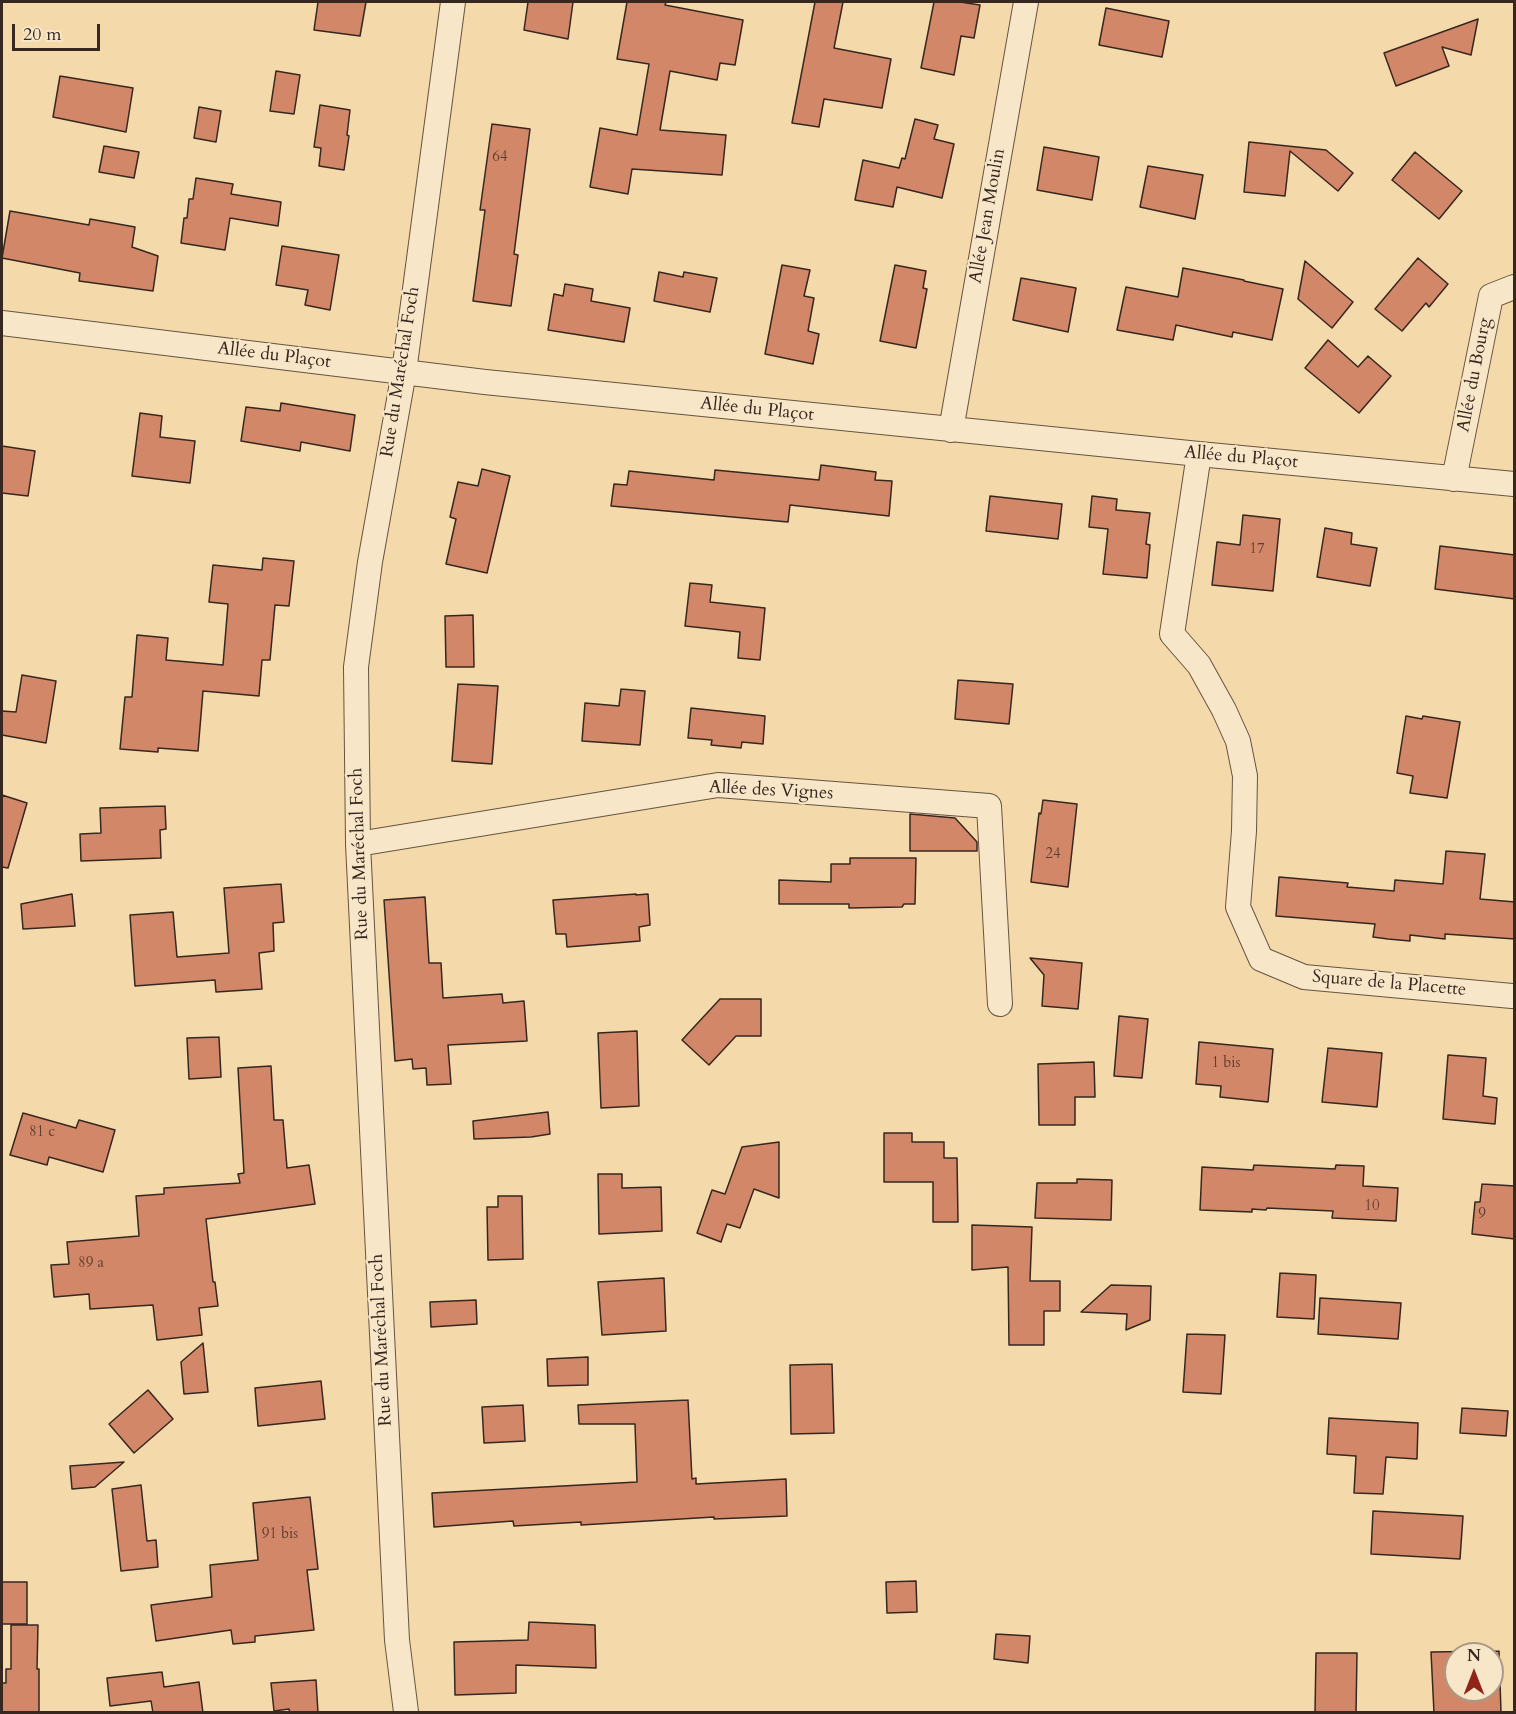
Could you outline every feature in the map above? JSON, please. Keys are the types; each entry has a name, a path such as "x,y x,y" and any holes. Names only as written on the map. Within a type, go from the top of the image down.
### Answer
{"street":[{"name":"Rue du Maréchal Foch","path":"406,1713 397,1640 358,844 356,667 370,562 404,372 453,2"},
{"name":"Allée Jean Moulin","path":"951,430 1026,2"},
{"name":"Allée du Bourg","path":"1454,478 1491,296 1515,287"},
{"name":"Allée du Plaçot","path":"2,323 497,384 1515,484"},
{"name":"Square de la Placette","path":"1199,454 1172,634 1199,665 1238,741 1245,776 1244,831 1238,908 1261,959 1304,977 1512,996"},
{"name":"Allée des Vignes","path":"358,844 718,785 989,806 1000,1004"}],"building":[{"path":"318,2 366,2 360,36 314,30"},
{"path":"528,2 573,2 568,39 524,30"},
{"path":"627,2 666,2 665,5 743,20 735,65 720,63 717,80 670,71 660,130 726,135 722,175 632,169 628,194 590,187 600,128 637,135 649,64 617,59"},
{"path":"815,2 843,2 834,48 891,59 882,108 824,99 819,127 792,123"},
{"path":"934,2 980,5 974,38 961,36 954,75 921,68"},
{"path":"1106,8 1169,21 1162,57 1099,45"},
{"path":"1478,19 1471,55 1442,47 1449,66 1396,86 1384,53"},
{"path":"276,71 300,75 294,114 270,111"},
{"path":"60,76 133,88 126,132 53,117"},
{"path":"320,105 350,110 344,170 319,166 321,148 314,147"},
{"path":"199,107 221,111 216,142 194,138"},
{"path":"915,119 938,125 934,139 954,144 942,198 897,187 893,207 855,200 863,160 899,168 902,158 905,159"},
{"path":"492,124 530,129 514,254 518,255 511,306 473,301 485,210 480,210"},
{"path":"1249,142 1326,150 1353,173 1338,191 1290,151 1285,196 1244,192"},
{"path":"104,146 139,152 134,178 99,172"},
{"path":"1044,147 1099,157 1092,200 1037,190"},
{"path":"1415,152 1462,191 1439,219 1392,180"},
{"path":"1148,166 1203,175 1195,219 1140,207"},
{"path":"196,178 233,184 231,194 281,202 278,226 230,218 225,250 181,243 184,218 187,218 189,199 193,199"},
{"path":"10,211 89,225 90,219 135,227 132,247 158,256 153,291 79,281 80,273 2,258"},
{"path":"282,246 339,255 330,310 305,305 308,290 276,285"},
{"path":"1418,258 1448,284 1429,307 1426,303 1402,331 1375,309"},
{"path":"1305,261 1353,302 1332,328 1298,299"},
{"path":"782,265 810,270 804,296 814,298 808,331 819,334 813,364 765,354"},
{"path":"895,265 926,271 923,288 927,289 916,348 880,341"},
{"path":"1183,268 1283,289 1272,340 1233,332 1232,337 1176,325 1173,340 1117,330 1126,287 1178,297"},
{"path":"659,272 683,277 684,272 717,278 710,312 654,301"},
{"path":"1021,278 1076,288 1068,332 1013,320"},
{"path":"565,284 593,289 591,301 630,308 624,342 548,330 554,294 563,296"},
{"path":"1328,340 1358,367 1368,356 1391,376 1359,413 1305,368"},
{"path":"281,403 355,415 350,451 301,442 300,451 241,441 246,407 280,411"},
{"path":"140,413 162,416 160,437 195,441 190,483 132,476"},
{"path":"2,446 35,451 28,496 2,493"},
{"path":"821,465 876,472 875,480 892,481 889,516 790,505 788,522 611,506 614,484 627,485 629,471 714,480 715,470 819,480"},
{"path":"482,469 510,476 487,573 446,564 456,519 450,517 458,482 478,486"},
{"path":"990,496 1062,504 1058,539 986,531"},
{"path":"1092,496 1117,499 1116,510 1150,513 1146,544 1150,545 1147,578 1103,574 1108,529 1089,527"},
{"path":"1243,515 1280,519 1273,591 1212,585 1217,542 1240,545"},
{"path":"1325,528 1352,533 1351,544 1377,548 1370,586 1317,577"},
{"path":"1440,546 1515,555 1515,599 1435,589"},
{"path":"263,558 294,561 289,606 275,605 270,660 262,660 259,696 203,691 198,751 158,748 158,752 120,749 125,697 132,697 137,635 168,638 166,660 223,665 228,604 209,602 213,565 262,570"},
{"path":"690,583 712,585 710,602 765,608 760,660 738,658 740,632 685,626"},
{"path":"473,615 474,667 446,667 445,616"},
{"path":"22,675 56,681 46,743 2,735 2,711 16,712"},
{"path":"958,680 1013,684 1009,724 955,719"},
{"path":"458,684 498,686 492,764 452,761"},
{"path":"621,689 645,691 640,745 582,741 585,703 619,706"},
{"path":"691,708 765,716 763,744 742,742 741,748 711,745 712,740 688,738"},
{"path":"1406,716 1422,719 1423,716 1460,722 1447,798 1410,793 1413,776 1397,773"},
{"path":"2,795 27,803 8,868 2,867"},
{"path":"1043,800 1077,804 1068,887 1031,882 1039,813 1041,814"},
{"path":"165,806 166,829 160,830 161,858 81,861 80,834 101,833 100,808"},
{"path":"910,814 955,818 977,842 977,851 910,851"},
{"path":"1446,851 1485,854 1480,899 1515,902 1515,939 1445,934 1445,939 1410,935 1410,941 1388,939 1373,937 1375,924 1276,916 1279,877 1348,883 1347,887 1394,891 1395,880 1443,884"},
{"path":"850,858 916,858 915,904 904,904 902,907 849,908 849,904 779,904 779,880 831,882 831,864 850,864"},
{"path":"281,884 284,922 273,923 274,951 259,953 262,989 216,992 215,980 135,986 130,915 173,912 177,957 229,953 224,888"},
{"path":"72,894 75,926 23,929 21,904"},
{"path":"648,894 650,925 639,927 640,941 567,947 566,934 556,934 553,900"},
{"path":"425,897 429,963 441,963 443,998 502,994 503,1003 524,1001 527,1041 448,1045 451,1084 427,1085 426,1068 413,1069 412,1059 395,1061 384,900"},
{"path":"1030,958 1082,963 1078,1009 1042,1006 1044,975"},
{"path":"720,999 761,999 761,1036 736,1036 709,1065 682,1040"},
{"path":"1119,1016 1148,1019 1142,1078 1114,1076"},
{"path":"637,1031 639,1106 601,1108 598,1033"},
{"path":"219,1037 221,1077 189,1079 187,1038"},
{"path":"1199,1042 1273,1049 1268,1102 1220,1097 1221,1086 1196,1084"},
{"path":"1328,1048 1382,1053 1377,1107 1322,1102"},
{"path":"1448,1055 1486,1058 1483,1096 1497,1098 1495,1124 1443,1119"},
{"path":"1094,1062 1095,1097 1075,1097 1075,1125 1039,1125 1038,1064"},
{"path":"271,1066 274,1120 283,1120 287,1168 309,1165 315,1204 206,1219 218,1306 199,1308 202,1335 157,1340 153,1305 90,1309 89,1294 54,1297 51,1265 69,1264 67,1242 139,1236 136,1196 164,1194 164,1188 240,1183 238,1174 244,1173 238,1068"},
{"path":"548,1112 550,1134 474,1139 473,1121"},
{"path":"23,1113 76,1128 79,1120 115,1130 103,1172 49,1157 47,1165 10,1155"},
{"path":"884,1133 912,1133 912,1142 944,1142 944,1158 957,1158 958,1222 933,1222 933,1182 884,1182"},
{"path":"779,1142 779,1198 754,1189 740,1228 727,1224 721,1242 697,1233 712,1190 725,1194 742,1147"},
{"path":"1254,1165 1335,1169 1336,1165 1364,1166 1363,1186 1398,1188 1396,1221 1332,1218 1333,1211 1267,1208 1266,1210 1252,1209 1252,1212 1200,1210 1202,1167 1253,1170"},
{"path":"598,1174 622,1174 622,1188 661,1187 662,1231 599,1234"},
{"path":"1077,1179 1112,1180 1111,1220 1035,1218 1037,1183 1077,1183"},
{"path":"1482,1184 1515,1186 1515,1239 1472,1234 1475,1202 1480,1202"},
{"path":"498,1196 522,1196 523,1259 488,1260 487,1207 498,1207"},
{"path":"972,1225 1032,1227 1030,1281 1060,1281 1060,1311 1044,1311 1044,1345 1009,1345 1008,1267 972,1270"},
{"path":"1280,1273 1316,1275 1314,1319 1277,1317"},
{"path":"664,1278 666,1331 602,1335 598,1282"},
{"path":"1111,1285 1151,1286 1150,1320 1126,1330 1127,1314 1081,1312"},
{"path":"1320,1298 1401,1303 1398,1339 1318,1334"},
{"path":"476,1300 477,1324 431,1327 430,1302"},
{"path":"1187,1334 1225,1335 1221,1394 1183,1392"},
{"path":"203,1343 208,1392 184,1394 181,1362"},
{"path":"588,1357 588,1385 548,1386 547,1359"},
{"path":"832,1364 834,1433 791,1434 790,1365"},
{"path":"321,1381 325,1419 258,1426 255,1388"},
{"path":"148,1390 173,1419 134,1453 109,1424"},
{"path":"688,1400 692,1479 696,1478 696,1484 786,1479 787,1516 714,1519 714,1517 581,1525 581,1522 514,1526 513,1521 434,1527 432,1493 637,1482 635,1424 579,1424 578,1405"},
{"path":"523,1405 525,1441 484,1443 482,1407"},
{"path":"1462,1408 1508,1411 1506,1436 1460,1433"},
{"path":"1329,1418 1418,1423 1417,1459 1386,1457 1383,1494 1354,1493 1356,1456 1327,1454"},
{"path":"124,1462 95,1487 72,1489 70,1466"},
{"path":"141,1485 147,1541 156,1540 158,1567 121,1571 112,1489"},
{"path":"310,1497 318,1569 307,1570 314,1630 255,1636 255,1642 233,1644 231,1630 156,1641 151,1605 212,1597 210,1565 258,1560 253,1503"},
{"path":"1373,1511 1463,1516 1460,1559 1371,1554"},
{"path":"916,1581 917,1612 887,1613 886,1582"},
{"path":"2,1582 27,1582 27,1624 2,1624"},
{"path":"529,1622 595,1625 596,1668 516,1665 516,1693 455,1695 454,1642 528,1640"},
{"path":"11,1625 38,1625 39,1713 2,1713 2,1683 6,1683 6,1669 11,1669"},
{"path":"996,1634 1030,1636 1028,1663 994,1659"},
{"path":"1431,1652 1444,1652 1444,1702 1501,1702 1501,1713 1434,1713"},
{"path":"1316,1653 1357,1653 1356,1713 1315,1713"},
{"path":"162,1672 164,1687 199,1682 203,1713 153,1713 151,1701 110,1706 107,1678"},
{"path":"316,1680 318,1713 290,1713 289,1709 274,1711 271,1683"}]}
